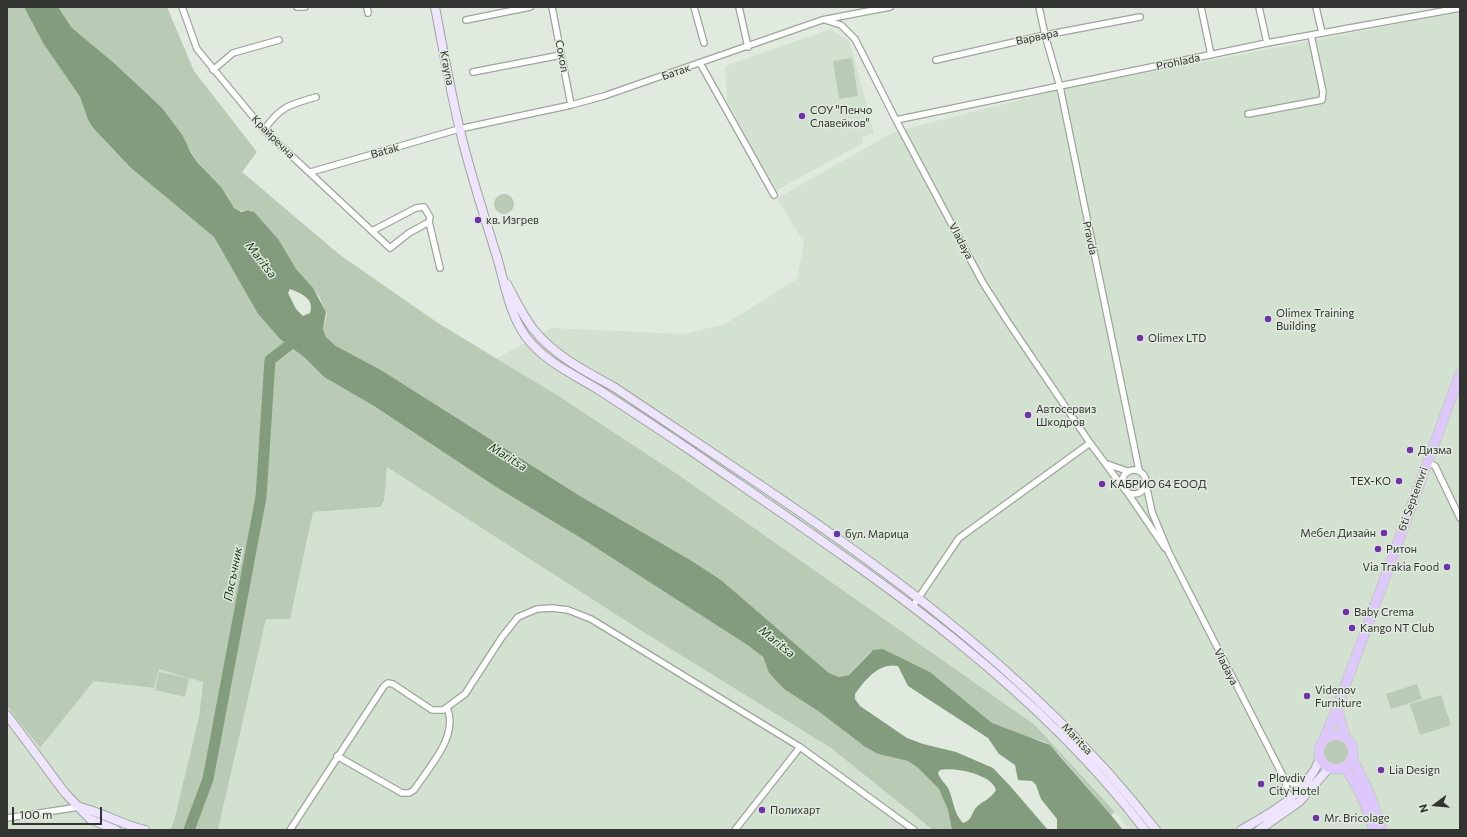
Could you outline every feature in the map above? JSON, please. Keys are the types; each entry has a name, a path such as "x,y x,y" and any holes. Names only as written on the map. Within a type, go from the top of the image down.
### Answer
{"main road":[{"name":"6ti Septemvri","path":"1324,739 1337,708 1460,374"},
{"path":"1337,708 1346,738 1352,747 1352,758 1369,792 1382,830"},
{"path":"1346,738 1334,734 1324,739 1318,748 1320,759 1329,768 1337,769 1344,767 1352,758"},
{"path":"1344,767 1356,783 1362,795 1374,830"}],"street":[{"name":"Крайречна","path":"182,7 197,49 264,130 311,172 390,248 409,233 429,222"},
{"path":"297,7 305,7"},
{"name":"Krayna","path":"435,7 459,129"},
{"path":"466,20 530,7"},
{"name":"Сокол","path":"552,7 572,105"},
{"path":"694,7 704,44"},
{"path":"739,7 748,47"},
{"name":"Батак","path":"459,129 572,105 604,96 700,64 822,20 890,7"},
{"name":"Pravda","path":"1039,7 1045,35 1060,87 1139,470"},
{"path":"1201,7 1211,55"},
{"path":"1259,7 1267,43"},
{"path":"1316,7 1322,33"},
{"name":"Prohlada","path":"896,120 1431,10 1460,8"},
{"name":"Варвара","path":"936,60 1045,35 1140,17"},
{"name":"Vladaya","path":"822,20 841,25 855,39 896,120 983,283 1090,443 1127,492 1169,553"},
{"path":"1248,114 1322,100 1323,92 1311,35"},
{"path":"213,70 233,53 279,40"},
{"path":"473,72 562,54"},
{"path":"700,64 774,195"},
{"path":"264,130 275,115 291,104 316,97"},
{"name":"Batak","path":"311,172 459,129"},
{"name":"Maritsa","path":"459,129 503,276 508,303 525,335 540,353 667,434 913,606 972,653 1029,705 1107,784 1145,830"},
{"path":"372,231 416,208 424,207 430,217 429,222 440,268"},
{"name":"Maritsa","path":"503,276 533,329 553,350 573,364 614,387 848,545 919,597 979,645 1037,697 1108,772 1156,830"},
{"path":"913,606 959,538 1090,443"},
{"path":"1427,462 1435,466 1460,518"},
{"path":"1106,464 1127,471 1139,470"},
{"name":"Vladaya","path":"1139,470 1145,476 1152,512 1169,553 1284,780 1289,800"},
{"path":"1122,486 1122,478 1127,471"},
{"path":"1127,492 1131,494 1139,493 1143,491 1146,484"},
{"path":"290,830 374,699 384,686 388,683 393,684 432,710 438,711 447,708 465,694 502,637 518,617 537,609 568,610 591,619 800,747 914,830"},
{"path":"337,756 402,793 409,793 414,790 447,740 450,718 447,708"},
{"path":"7,716 53,780 90,819 116,830"},
{"path":"735,830 800,747"},
{"path":"1241,830 1271,814 1289,800 1306,783 1315,771 1320,759"},
{"path":"1259,830 1289,811 1329,768"},
{"path":"1284,780 1294,784 1306,783"},
{"path":"7,818 79,807 93,810 130,827 145,830"}],"shaded area":[{"path":"7,7 24,7 43,43 80,97 88,120 94,129 131,168 214,237 258,314 280,339 305,358 324,377 374,406 496,487 584,540 759,652 769,673 784,689 818,711 856,740 878,754 908,761 918,768 939,789 948,810 952,830 933,830 831,748 637,628 387,467 384,501 380,507 313,512 290,619 266,619 218,830 170,830 174,821 199,717 203,682 189,678 185,697 155,690 159,672 188,678 159,669 154,688 94,681 40,748 7,706"},
{"path":"58,7 167,7 194,71 257,152 242,172 340,255 438,323 560,397 680,476 1035,725 1115,812 1111,815 1059,754 1045,742 1000,728 930,672 883,649 870,652 849,675 839,677 829,673 721,580 692,561 580,496 381,370 336,346 326,337 323,329 327,314 319,296 296,269 279,240 251,210 237,211 222,188 191,153 183,136 72,28"},
{"path":"1460,12 1460,830 1129,830 1115,812 1035,725 680,476 497,358 552,328 684,334 725,324 797,279 804,243 777,198 894,132 1062,89"},
{"name":"СОУ \"Пенчо Славейков\"","path":"831,29 850,42 874,133 862,138 863,143 777,190 753,151 727,100 725,66"},
{"path":"852,58 858,96 839,99 833,61"},
{"path":"504,194 511,197 514,204 511,211 504,214 497,211 494,204 497,197"},
{"path":"386,466 637,628 831,748 933,830 218,830 266,619 290,619 313,512 380,507 384,501"},
{"path":"158,669 203,682 199,717 174,821 170,830 7,830 7,706 40,748 94,681 154,688"},
{"path":"1417,684 1422,699 1391,709 1386,694"},
{"path":"1441,695 1451,725 1420,735 1410,704"},
{"path":"1335,739 1344,743 1348,752 1344,761 1335,765 1326,761 1322,752 1326,743"}],"water":[{"path":"24,7 58,7 72,28 115,64 162,108 183,136 191,153 198,163 222,188 234,208 241,212 248,210 254,212 279,240 296,269 313,288 326,312 323,329 326,337 336,346 381,370 580,496 692,561 721,580 829,673 839,677 849,675 873,650 883,649 930,672 992,723 1050,745 1123,830 1057,830 1057,819 1041,799 1036,785 1032,781 1018,780 1015,765 999,754 988,738 908,686 898,666 891,665 879,669 863,683 855,694 855,699 860,706 907,738 923,744 956,752 993,768 1048,830 952,830 948,810 939,789 918,768 908,761 878,754 864,746 818,711 784,689 769,673 763,657 749,646 584,540 496,487 374,406 324,377 305,358 280,339 258,314 214,237 131,168 94,129 88,120 80,97 43,43","holes":["290,289 298,292 309,300 311,304 310,313 303,316 296,309 288,293","946,769 972,773 988,780 993,784 996,790 991,796 977,806 969,819 963,823 955,811 948,788 938,773 940,770"]}],"waterway":[{"name":"Пясъчник","path":"189,830 208,779 261,497 270,360 288,346 297,336"}],"place":[{"name":"СОУ \"Пенчо Славейков\"","path":"802,116"},
{"name":"кв. Изгрев","path":"478,220"},
{"name":"Olimex Training Building","path":"1268,319"},
{"name":"Olimex LTD","path":"1140,338"},
{"name":"Автосервиз Шкодров","path":"1028,415"},
{"name":"Дизма","path":"1410,450"},
{"name":"ТЕХ-КО","path":"1399,481"},
{"name":"КАБРИО 64 ЕООД","path":"1102,484"},
{"name":"Мебел Дизайн","path":"1384,533"},
{"name":"бул. Марица","path":"837,534"},
{"name":"Ритон","path":"1378,549"},
{"name":"Via Trakia Food","path":"1447,567"},
{"name":"Baby Crema","path":"1346,612"},
{"name":"Kango NT Club","path":"1352,628"},
{"name":"Videnov Furniture","path":"1307,696"},
{"name":"Lia Design","path":"1381,770"},
{"name":"Plovdiv City Hotel","path":"1261,784"},
{"name":"Полихарт","path":"762,810"},
{"name":"Mr. Bricolage","path":"1316,818"}]}
